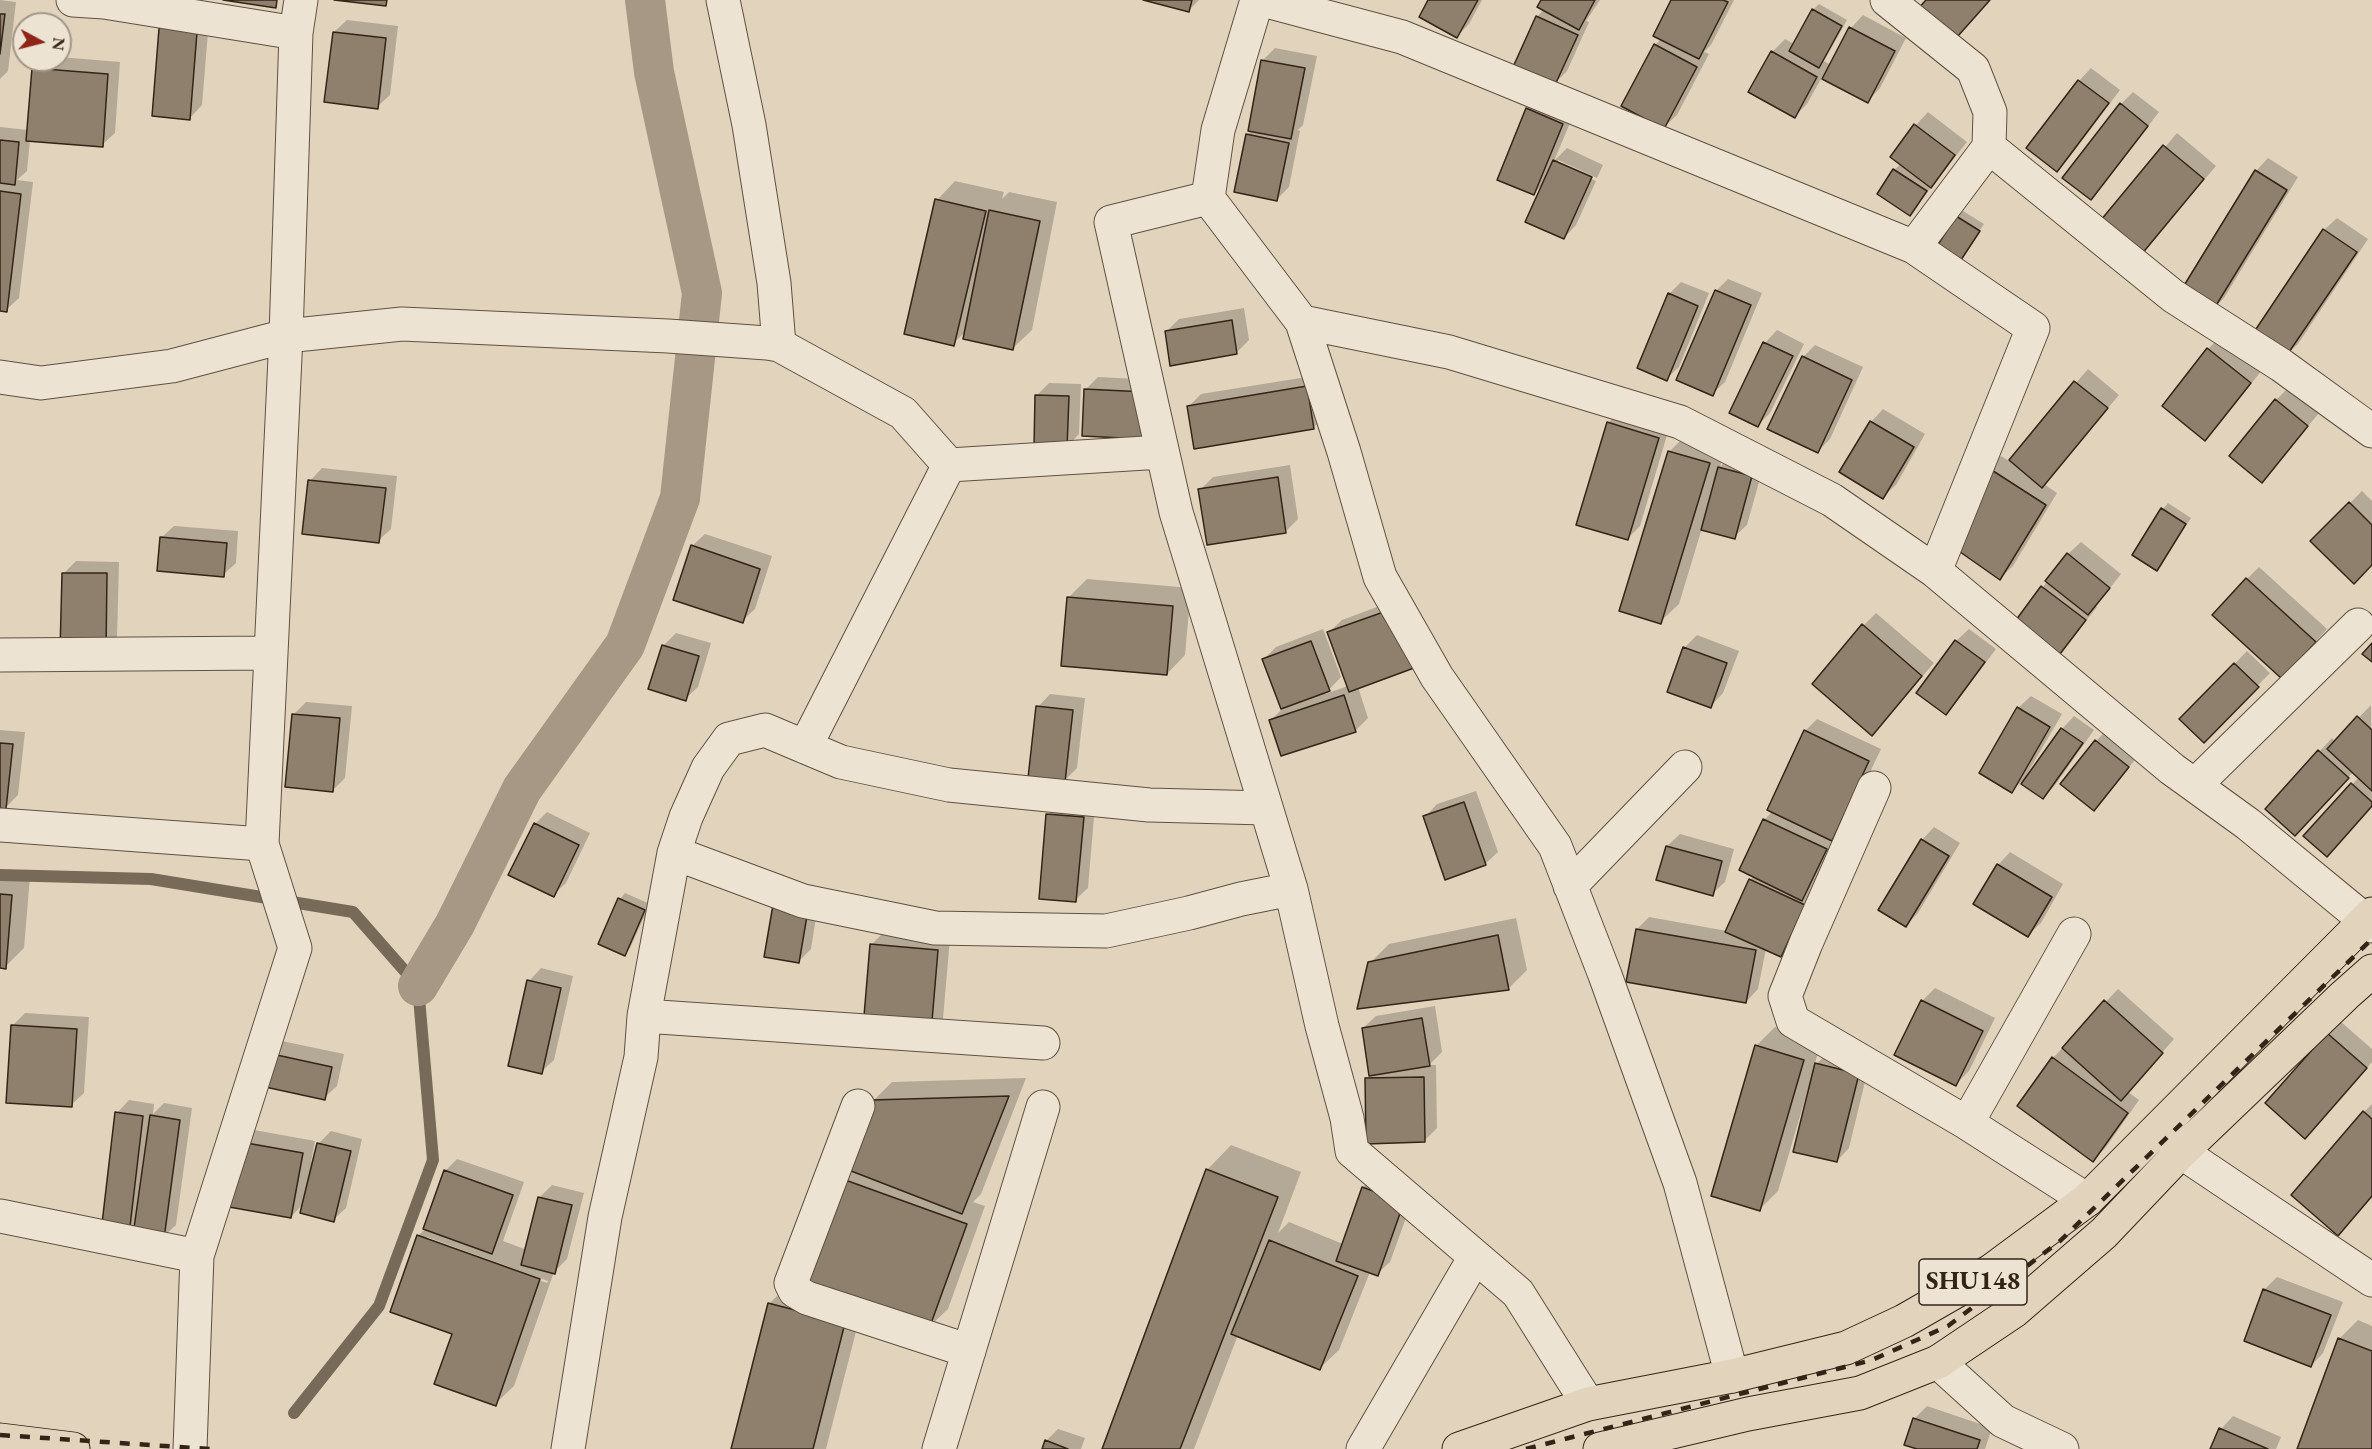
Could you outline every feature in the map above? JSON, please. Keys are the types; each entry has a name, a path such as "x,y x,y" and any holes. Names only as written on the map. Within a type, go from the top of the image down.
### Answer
{"highway":[{"name":"SHU148","path":"1459,1449 1588,1404 1732,1376 1846,1348 1904,1321 1990,1271 2087,1200 2370,920"},
{"name":"SHU148","path":"1600,1449 1748,1414 1860,1393 1938,1362 2014,1311 2103,1233 2181,1152 2372,971"},
{"path":"0,1440 73,1449"}],"street":[{"path":"73,0 104,2 296,33"},
{"path":"190,1449 197,1256 295,948 262,844 286,336 296,33 301,0"},
{"path":"723,0 749,125 774,283 773,344"},
{"path":"1257,0 1218,129 1208,198 1302,322 1344,452 1380,577 1437,677 1555,846 1605,975 1680,1183 1732,1376"},
{"path":"1263,0 1402,37 1914,247 2033,328 1935,571"},
{"path":"1887,0 1973,69 1990,112 1989,147 1914,247"},
{"path":"1989,147 2173,296 2281,365 2372,431"},
{"path":"1208,198 1111,222 1176,512 1291,889 1322,1026 1347,1118 1352,1150 1518,1293 1588,1404"},
{"path":"1302,322 1449,352 1680,422 1832,500 1935,571 2195,785 2370,920"},
{"path":"0,377 41,383 172,366 286,336 402,324 668,336 773,344 903,413 949,465"},
{"path":"949,465 1162,452"},
{"path":"805,747 949,465"},
{"path":"2195,785 2358,625"},
{"path":"0,655 270,652"},
{"path":"568,1449 605,1217 641,1058 644,1016 674,853 686,817 708,768 729,739 765,730 841,762 949,785 1149,806 1266,808"},
{"path":"1570,886 1685,767"},
{"path":"1874,789 1785,996 1793,1021 1967,1123 2087,1200"},
{"path":"0,825 262,844"},
{"path":"674,853 803,901 935,928 1106,931 1291,889"},
{"path":"1967,1123 2074,934"},
{"path":"644,1016 1043,1043"},
{"path":"858,1106 791,1284 795,1291 807,1298 969,1351"},
{"path":"939,1449 1043,1107"},
{"path":"2181,1152 2372,1280"},
{"path":"0,1216 197,1256"},
{"path":"1363,1449 1475,1257"},
{"path":"1938,1362 2003,1421 2062,1449"}],"building":[{"path":"223,0 277,0 276,8"},
{"path":"334,0 387,0 386,6"},
{"path":"1143,0 1192,0 1189,12"},
{"path":"1428,0 1478,0 1457,38 1419,17"},
{"path":"1541,0 1595,0 1579,30 1537,7"},
{"path":"1671,0 1723,0 1728,2 1699,59 1653,36"},
{"path":"1926,0 1990,0 1950,45 1914,13"},
{"path":"1812,9 1842,26 1819,68 1789,51"},
{"path":"0,14 5,14 0,54"},
{"path":"160,16 198,20 190,120 152,116"},
{"path":"1536,16 1578,35 1555,85 1513,67"},
{"path":"1849,27 1895,51 1868,103 1822,79"},
{"path":"333,32 386,38 378,109 324,102"},
{"path":"1654,44 1697,67 1664,129 1621,106"},
{"path":"1771,51 1817,77 1795,118 1748,92"},
{"path":"1261,60 1305,68 1291,139 1248,131"},
{"path":"72,71 108,74 103,147 26,141 32,72"},
{"path":"2078,80 2109,103 2057,172 2026,148"},
{"path":"2120,103 2148,126 2091,200 2062,178"},
{"path":"1526,108 1563,124 1534,195 1497,180"},
{"path":"1914,124 1955,155 1931,188 1890,157"},
{"path":"1246,134 1289,143 1277,201 1234,192"},
{"path":"0,140 19,142 15,185 0,183"},
{"path":"2163,145 2204,179 2136,261 2096,226"},
{"path":"1553,160 1592,177 1564,239 1525,222"},
{"path":"1893,169 1927,191 1910,216 1877,194"},
{"path":"2255,170 2287,190 2212,312 2180,292"},
{"path":"0,191 21,194 7,312 0,311"},
{"path":"935,199 986,211 954,346 904,334"},
{"path":"989,210 1040,221 1013,350 963,339"},
{"path":"1956,216 1980,231 1957,266 1934,251"},
{"path":"2323,229 2357,252 2285,358 2252,335"},
{"path":"1715,290 1751,305 1713,396 1676,380"},
{"path":"1668,293 1698,306 1667,381 1637,368"},
{"path":"1232,320 1237,354 1170,366 1165,331"},
{"path":"1763,342 1793,356 1758,427 1729,413"},
{"path":"2207,348 2251,383 2205,441 2162,406"},
{"path":"1802,356 1852,380 1818,453 1767,429"},
{"path":"2074,381 2108,408 2042,488 2009,460"},
{"path":"1307,386 1314,429 1194,449 1187,406"},
{"path":"1084,389 1146,392 1144,439 1082,436"},
{"path":"1035,395 1069,396 1067,448 1034,447"},
{"path":"2275,399 2308,426 2262,483 2229,456"},
{"path":"1870,421 1914,447 1883,499 1839,472"},
{"path":"1607,422 1659,438 1628,540 1576,525"},
{"path":"1668,451 1710,463 1661,624 1619,611"},
{"path":"1718,467 1752,476 1735,539 1701,530"},
{"path":"1987,467 2046,505 2000,580 1953,547"},
{"path":"1278,477 1286,533 1207,545 1198,489"},
{"path":"308,480 386,488 379,543 302,534"},
{"path":"2349,502 2372,525 2372,565 2354,584 2310,541"},
{"path":"2161,508 2186,524 2157,571 2132,555"},
{"path":"160,537 227,543 224,577 157,571"},
{"path":"691,545 760,569 743,623 673,600"},
{"path":"2067,553 2110,588 2088,615 2045,581"},
{"path":"62,573 107,573 106,653 60,651"},
{"path":"2246,578 2316,642 2282,679 2212,615"},
{"path":"2041,586 2086,620 2060,654 2016,620"},
{"path":"1067,597 1173,606 1167,675 1061,666"},
{"path":"1392,609 1414,668 1349,692 1327,632"},
{"path":"1862,624 1922,676 1872,736 1812,684"},
{"path":"1955,640 1985,662 1946,715 1916,693"},
{"path":"1311,641 1330,691 1281,709 1262,659"},
{"path":"2372,643 2372,662 2362,654"},
{"path":"662,645 699,656 686,701 648,689"},
{"path":"1683,647 1727,663 1711,708 1667,692"},
{"path":"2234,663 2259,687 2204,743 2179,719"},
{"path":"1344,695 1356,732 1281,756 1269,720"},
{"path":"1036,706 1073,710 1065,782 1028,778"},
{"path":"2017,707 2050,727 2012,793 1979,773"},
{"path":"292,714 340,718 333,792 285,787"},
{"path":"2357,716 2372,730 2372,791 2327,749"},
{"path":"2061,728 2083,743 2043,799 2021,784"},
{"path":"1804,730 1869,761 1832,841 1767,810"},
{"path":"2095,740 2129,767 2094,811 2060,784"},
{"path":"0,743 13,744 6,809 0,809"},
{"path":"2318,750 2349,778 2295,836 2265,809"},
{"path":"2351,783 2372,802 2372,806 2327,857 2303,836"},
{"path":"1464,802 1486,865 1445,880 1423,816"},
{"path":"1046,814 1084,817 1076,902 1039,899"},
{"path":"1763,819 1827,849 1802,901 1739,870"},
{"path":"534,823 579,845 554,897 508,875"},
{"path":"1921,839 1949,856 1906,927 1878,910"},
{"path":"1666,846 1722,861 1713,896 1656,880"},
{"path":"1997,864 2052,897 2028,937 1973,904"},
{"path":"1749,879 1805,905 1781,957 1725,932"},
{"path":"0,894 12,895 6,969 0,968"},
{"path":"618,898 645,910 625,956 598,944"},
{"path":"774,899 809,904 799,963 764,957"},
{"path":"1636,929 1756,950 1746,1003 1626,982"},
{"path":"1498,935 1509,990 1357,1009 1368,962"},
{"path":"870,944 938,950 931,1033 863,1028"},
{"path":"527,980 561,988 542,1074 508,1066"},
{"path":"1921,1000 1983,1031 1956,1086 1894,1055"},
{"path":"2104,1000 2163,1053 2121,1101 2062,1048"},
{"path":"1422,1018 1430,1066 1369,1076 1362,1028"},
{"path":"11,1025 77,1029 72,1107 6,1103"},
{"path":"2327,1033 2367,1068 2305,1139 2265,1103"},
{"path":"1755,1045 1804,1060 1760,1211 1711,1196"},
{"path":"263,1052 332,1067 325,1100 256,1085"},
{"path":"2052,1057 2128,1113 2093,1162 2017,1106"},
{"path":"1815,1063 1859,1074 1837,1162 1793,1152"},
{"path":"1424,1077 1425,1142 1366,1144 1365,1078"},
{"path":"1009,1096 962,1214 846,1169 872,1100"},
{"path":"2363,1111 2372,1119 2372,1196 2338,1236 2291,1195"},
{"path":"115,1112 143,1116 129,1235 101,1232"},
{"path":"150,1115 180,1120 164,1239 133,1235"},
{"path":"241,1142 303,1153 291,1218 229,1207"},
{"path":"317,1143 351,1151 334,1222 300,1213"},
{"path":"1206,1169 1278,1197 1180,1449 1102,1449"},
{"path":"444,1170 513,1195 492,1254 423,1229"},
{"path":"837,1177 967,1224 929,1329 800,1282"},
{"path":"1362,1187 1404,1202 1378,1276 1336,1261"},
{"path":"538,1197 572,1205 555,1274 521,1265"},
{"path":"417,1235 540,1279 496,1406 434,1384 452,1334 390,1312"},
{"path":"1269,1240 1358,1276 1320,1370 1231,1334"},
{"path":"2263,1289 2331,1315 2311,1367 2244,1341"},
{"path":"768,1303 845,1323 813,1449 731,1449"},
{"path":"2338,1338 2372,1351 2372,1449 2297,1449"},
{"path":"1913,1418 1980,1440 1977,1449 1917,1449 1904,1445"},
{"path":"2219,1428 2268,1449 2210,1449"},
{"path":"1045,1440 1068,1449 1042,1449"}],"waterway":[{"path":"418,986 455,924 522,789 625,645 680,498 702,293 654,72 645,0"},
{"path":"0,875 151,879 353,912 418,986 433,1160 379,1306 294,1413"}],"railway":[{"path":"1526,1449 1872,1360 1948,1326 2060,1241 2372,939"},
{"path":"0,1435 210,1449"}]}
